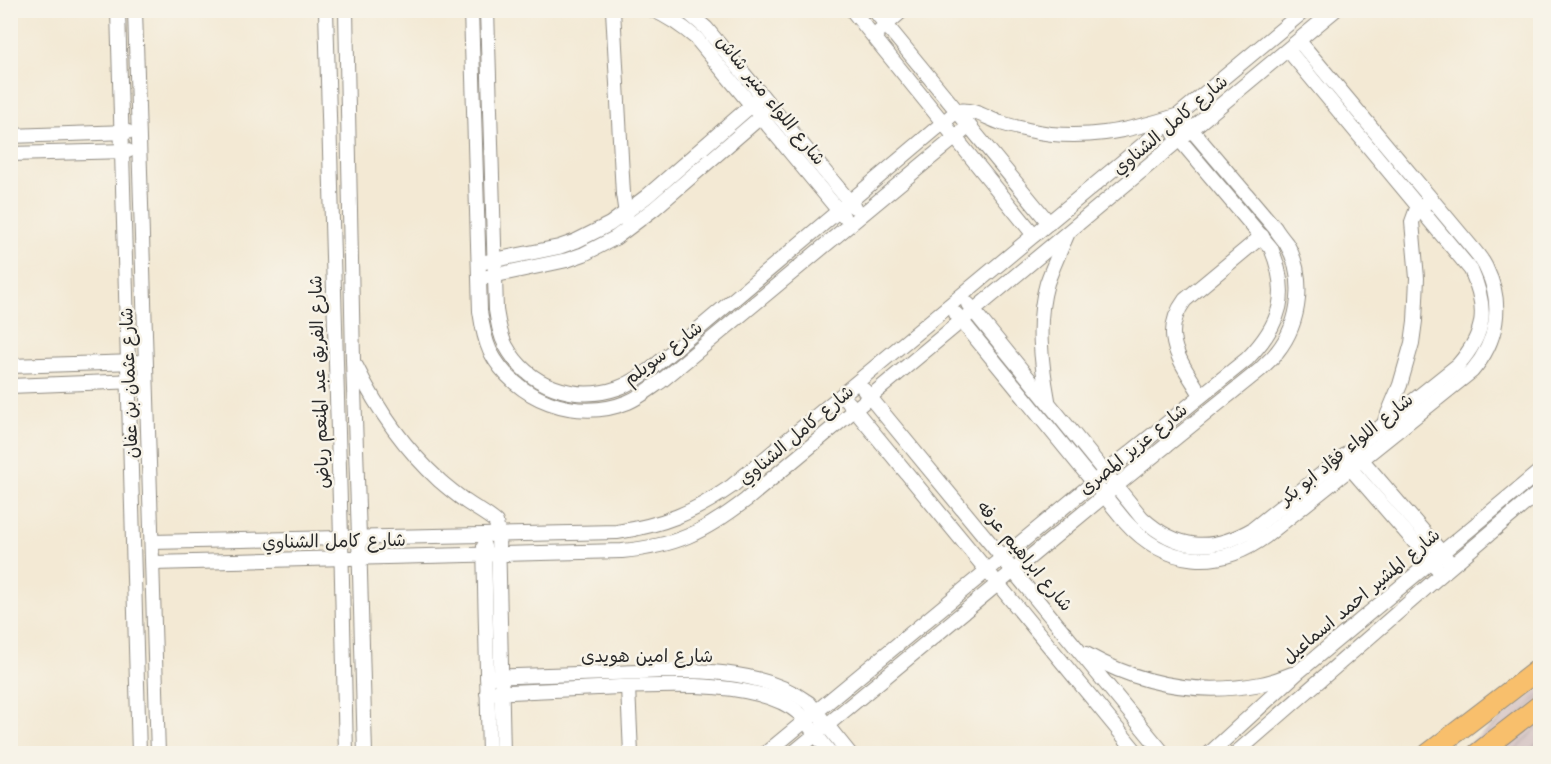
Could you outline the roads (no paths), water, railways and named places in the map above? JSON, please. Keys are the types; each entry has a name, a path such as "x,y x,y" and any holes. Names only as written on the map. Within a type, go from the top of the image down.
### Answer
{"highway":[{"path":"1428,753 1540,668"},
{"path":"1477,753 1540,705"}],"street":[{"name":"شارع عثمان بن عفان","path":"118,10 139,753"},
{"name":"شارع عثمان بن عفان","path":"135,10 158,753"},
{"name":"شارع الفريق عبد المنعم رياض","path":"326,10 346,753"},
{"name":"شارع الفريق عبد المنعم رياض","path":"346,10 353,360 365,753"},
{"name":"شارع سويلم","path":"471,10 478,263 483,331 489,349 511,380 526,392 561,407 580,409 612,407 643,394 669,375 969,126"},
{"name":"شارع سويلم","path":"487,10 494,260 499,328 506,346 516,361 530,375 546,385 564,391 582,394 600,393 627,384 650,370 957,111"},
{"path":"613,10 622,194 630,229"},
{"name":"شارع اللواء منير شاش","path":"653,10 681,25 757,100"},
{"name":"شارع اللواء منير شاش","path":"685,10 706,28 850,225"},
{"path":"852,10 1034,235"},
{"path":"873,36 903,10"},
{"name":"شارع كامل الشناوي","path":"152,542 616,532 658,524 689,512 732,486 1305,10"},
{"name":"شارع كامل الشناوي","path":"153,563 622,551 649,549 676,542 701,531 724,517 1335,10"},
{"path":"863,24 877,11 886,25 1049,223"},
{"name":"شارع اللواء فؤاد ابو بكر","path":"962,295 1048,402 1110,490 1135,532 1165,552 1202,559 1220,558 1238,553 1254,544 1358,454 1472,371 1486,352 1495,329 1497,308 1494,287 1486,267 1474,250 1431,198 1293,46"},
{"name":"شارع اللواء فؤاد ابو بكر","path":"1293,46 1471,270 1479,287 1482,306 1481,325 1468,353 1458,365 1383,425 1358,454"},
{"path":"478,263 540,252 594,234 625,214 757,100"},
{"path":"957,111 971,111 1001,123 1060,135 1120,131 1179,115"},
{"path":"479,278 550,265 600,247 630,229 766,112"},
{"name":"شارع اللواء منير شاش","path":"766,112 861,215"},
{"name":"شارع عزيز المصرى","path":"792,753 1110,490 1261,369 1277,352 1289,333 1297,311 1299,288 1295,266 1287,244 1179,115"},
{"name":"شارع عزيز المصرى","path":"765,753 1247,358 1262,344 1273,327 1280,307 1282,287 1279,267 1271,248 1167,124"},
{"path":"10,136 140,132"},
{"path":"10,154 140,151"},
{"path":"1383,425 1400,385 1412,343 1417,278 1413,216 1431,198"},
{"path":"1048,402 1042,368 1041,320 1047,286 1057,256 1069,231"},
{"path":"1201,395 1173,343 1174,320 1185,300 1262,236"},
{"name":"شارع اللواء فؤاد ابو بكر","path":"949,305 1100,477"},
{"path":"353,360 371,395 399,437 418,460 465,501 496,522 503,753"},
{"path":"10,366 147,362"},
{"path":"10,386 147,381"},
{"name":"شارع ابراهيم عرفه","path":"857,382 1164,753"},
{"path":"842,395 1138,753"},
{"path":"1358,454 1436,557"},
{"path":"1346,464 1447,569"},
{"name":"شارع المشير احمد اسماعيل","path":"1209,753 1297,673 1540,471"},
{"name":"شارع المشير احمد اسماعيل","path":"1235,753 1540,491"},
{"path":"483,535 489,753"},
{"path":"1079,650 1126,674 1154,683 1209,690 1263,684 1297,673"},
{"name":"شارع امين هويدى","path":"487,677 674,671 716,672 750,678 775,685 801,697 816,711 850,753"},
{"name":"شارع امين هويدى","path":"487,693 700,686 738,690 781,701 794,708 831,753"},
{"path":"628,687 631,753"}]}
